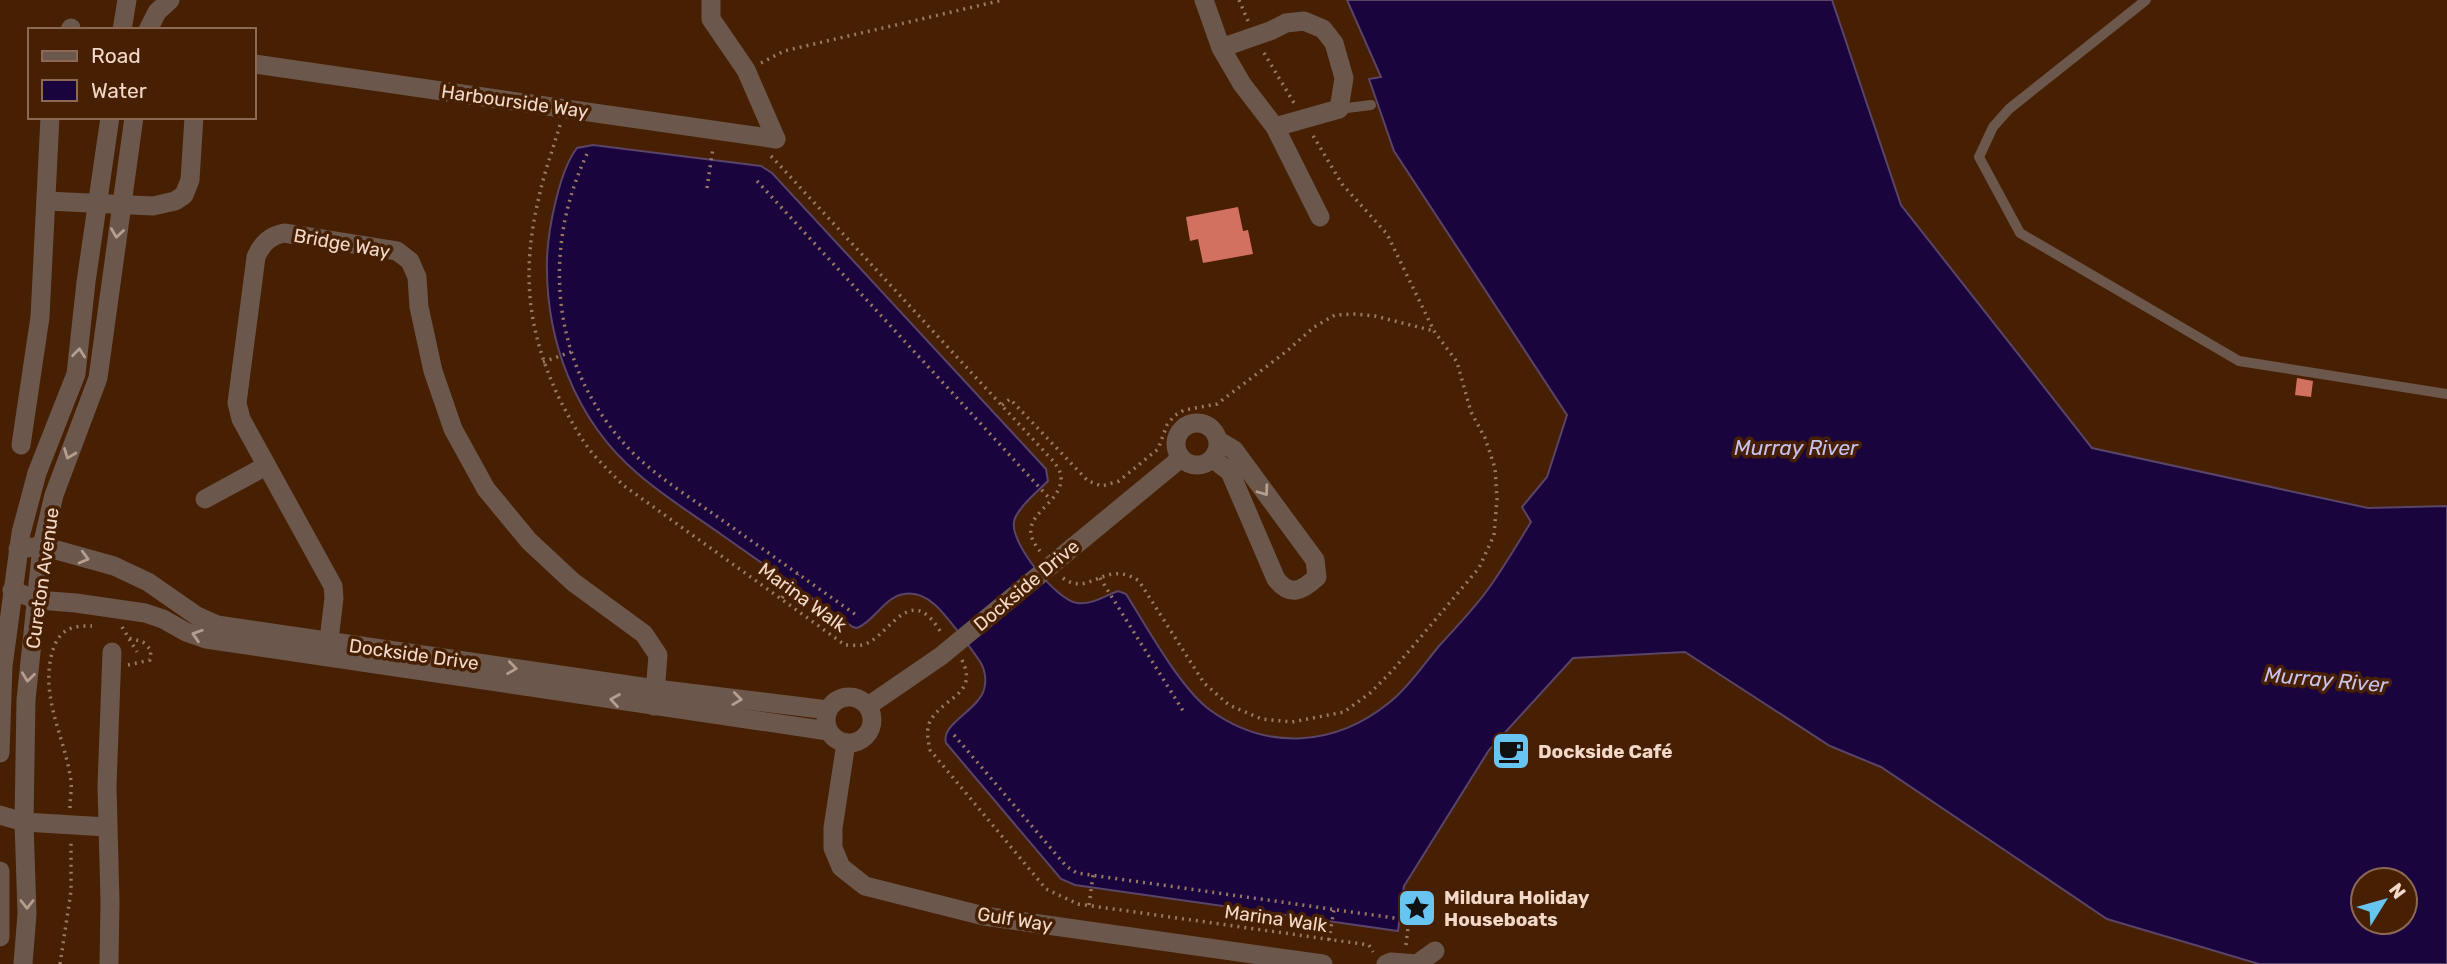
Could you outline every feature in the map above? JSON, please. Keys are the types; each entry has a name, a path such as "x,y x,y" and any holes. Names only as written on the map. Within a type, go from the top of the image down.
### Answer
{"street":[{"path":"122,28 127,0"},
{"path":"149,28 157,12 170,0"},
{"path":"711,0 711,19 746,70"},
{"path":"1204,0 1221,48 1242,84 1275,127 1320,216"},
{"path":"1221,48 1286,23 1304,21 1323,29 1334,43 1344,78 1339,109 1275,127"},
{"name":"Harbourside Way","path":"256,64 776,139 746,70"},
{"path":"21,444 40,317 50,119"},
{"name":"Cureton Avenue","path":"0,753 3,666 18,549 32,487 76,374 110,119"},
{"name":"Cureton Avenue","path":"23,964 27,914 24,822 26,700 42,546 54,495 98,378 134,119"},
{"path":"47,201 162,206 175,201 184,195 191,175 194,119"},
{"name":"Bridge Way","path":"328,649 334,598 332,586 241,419 237,403 256,257 260,248 275,235 284,233 397,251 410,261 417,278 419,307 433,371 453,429 486,489 529,541 573,582 644,634 658,655 655,697"},
{"path":"1216,450 1203,465 1191,465 1181,458 1176,448 1176,436 1183,427 1193,422 1205,423 1214,430 1216,450 1230,472 1276,579 1283,587 1296,591 1308,586 1317,577 1315,560 1234,450 1216,450"},
{"name":"Dockside Drive","path":"867,706 1063,555 1181,458"},
{"path":"205,499 267,466"},
{"name":"Dockside Drive","path":"18,549 42,546 102,562 148,582 212,624 328,649"},
{"name":"Dockside Drive","path":"12,590 37,600 145,613 206,639 328,649 655,697 828,731"},
{"path":"109,964 107,827 112,660"},
{"name":"Dockside Drive","path":"655,697 828,710"},
{"path":"855,698 867,706 872,721 867,735 861,740 846,743 833,737 828,731 828,710 839,699 855,698"},
{"name":"Gulf Way","path":"846,743 833,828 833,848 841,867 865,886 984,916 1323,964"},
{"path":"0,815 24,822 107,827"},
{"path":"0,871 0,937"},
{"path":"1380,960 1417,964 1434,951"}],"lane":[{"path":"2146,0 2009,109 1993,127 1979,158 2020,233 2239,361 2447,394"},
{"path":"1339,109 1371,105"}],"path":[{"path":"746,70 784,51 1003,0"},
{"path":"1239,0 1254,36 1342,184 1387,234 1434,331 1457,362 1471,412 1485,438 1495,468 1497,499 1494,535"},
{"name":"Marina Walk","path":"561,122 539,196 530,256 529,293 535,337 543,362 571,422 592,453 623,485 845,645 864,645 879,636 898,615 921,611 928,616 943,647"},
{"path":"707,188 713,144"},
{"path":"587,154 568,203 558,256 562,316 571,352 595,405 636,456 671,485 859,617"},
{"path":"757,181 1051,500"},
{"path":"1002,405 1010,399 1088,481 1102,486 1111,485 1158,449 1167,425 1174,416 1184,410 1217,404 1314,327 1335,315 1376,316 1434,331"},
{"path":"543,362 571,352"},
{"path":"781,599 798,574"},
{"path":"1100,578 1185,714"},
{"path":"60,964 71,891 69,824 72,782 52,710 48,688 49,672 54,649 62,632 78,625 95,626"},
{"path":"114,626 122,627"},
{"path":"112,660 150,660 151,650 148,647 136,639 127,638"},
{"name":"Marina Walk","path":"961,659 967,671 967,678 963,688 932,718 927,735 930,750 1046,889 1078,904 1369,945 1380,960"},
{"path":"954,735 1066,866 1077,873 1408,920"},
{"path":"1089,905 1093,875"},
{"path":"1412,893 1405,945 1413,947"},
{"path":"1329,940 1334,909"}],"water":[{"name":"Murray River","path":"1347,0 1832,0 1901,205 2092,448 2368,508 2447,506 2447,964 2259,964 2107,919 1881,767 1830,746 1685,652 1573,658 1489,750 1404,886 1398,931 1075,885 1061,879 946,743 949,728 983,693 985,679 981,663 939,609 920,596 904,594 885,604 863,625 853,627 637,473 615,452 596,428 568,376 558,348 548,289 547,259 556,201 565,171 577,148 593,145 761,166 772,173 1046,469 1048,481 1023,506 1014,522 1019,543 1047,582 1068,600 1077,603 1093,601 1118,591 1126,594 1187,687 1210,710 1232,724 1278,738 1325,735 1347,728 1369,717 1397,696 1491,585 1531,522 1522,507 1547,477 1567,415 1394,151 1369,79 1381,77"}],"building":[{"path":"1238,207 1243,231 1248,230 1253,254 1203,263 1198,239 1190,241 1186,217"},
{"path":"2297,378 2313,381 2311,397 2295,395"}],"place":[{"name":"Dockside Café","path":"1511,751"},
{"name":"Mildura Holiday Houseboats","path":"1417,908"}]}
